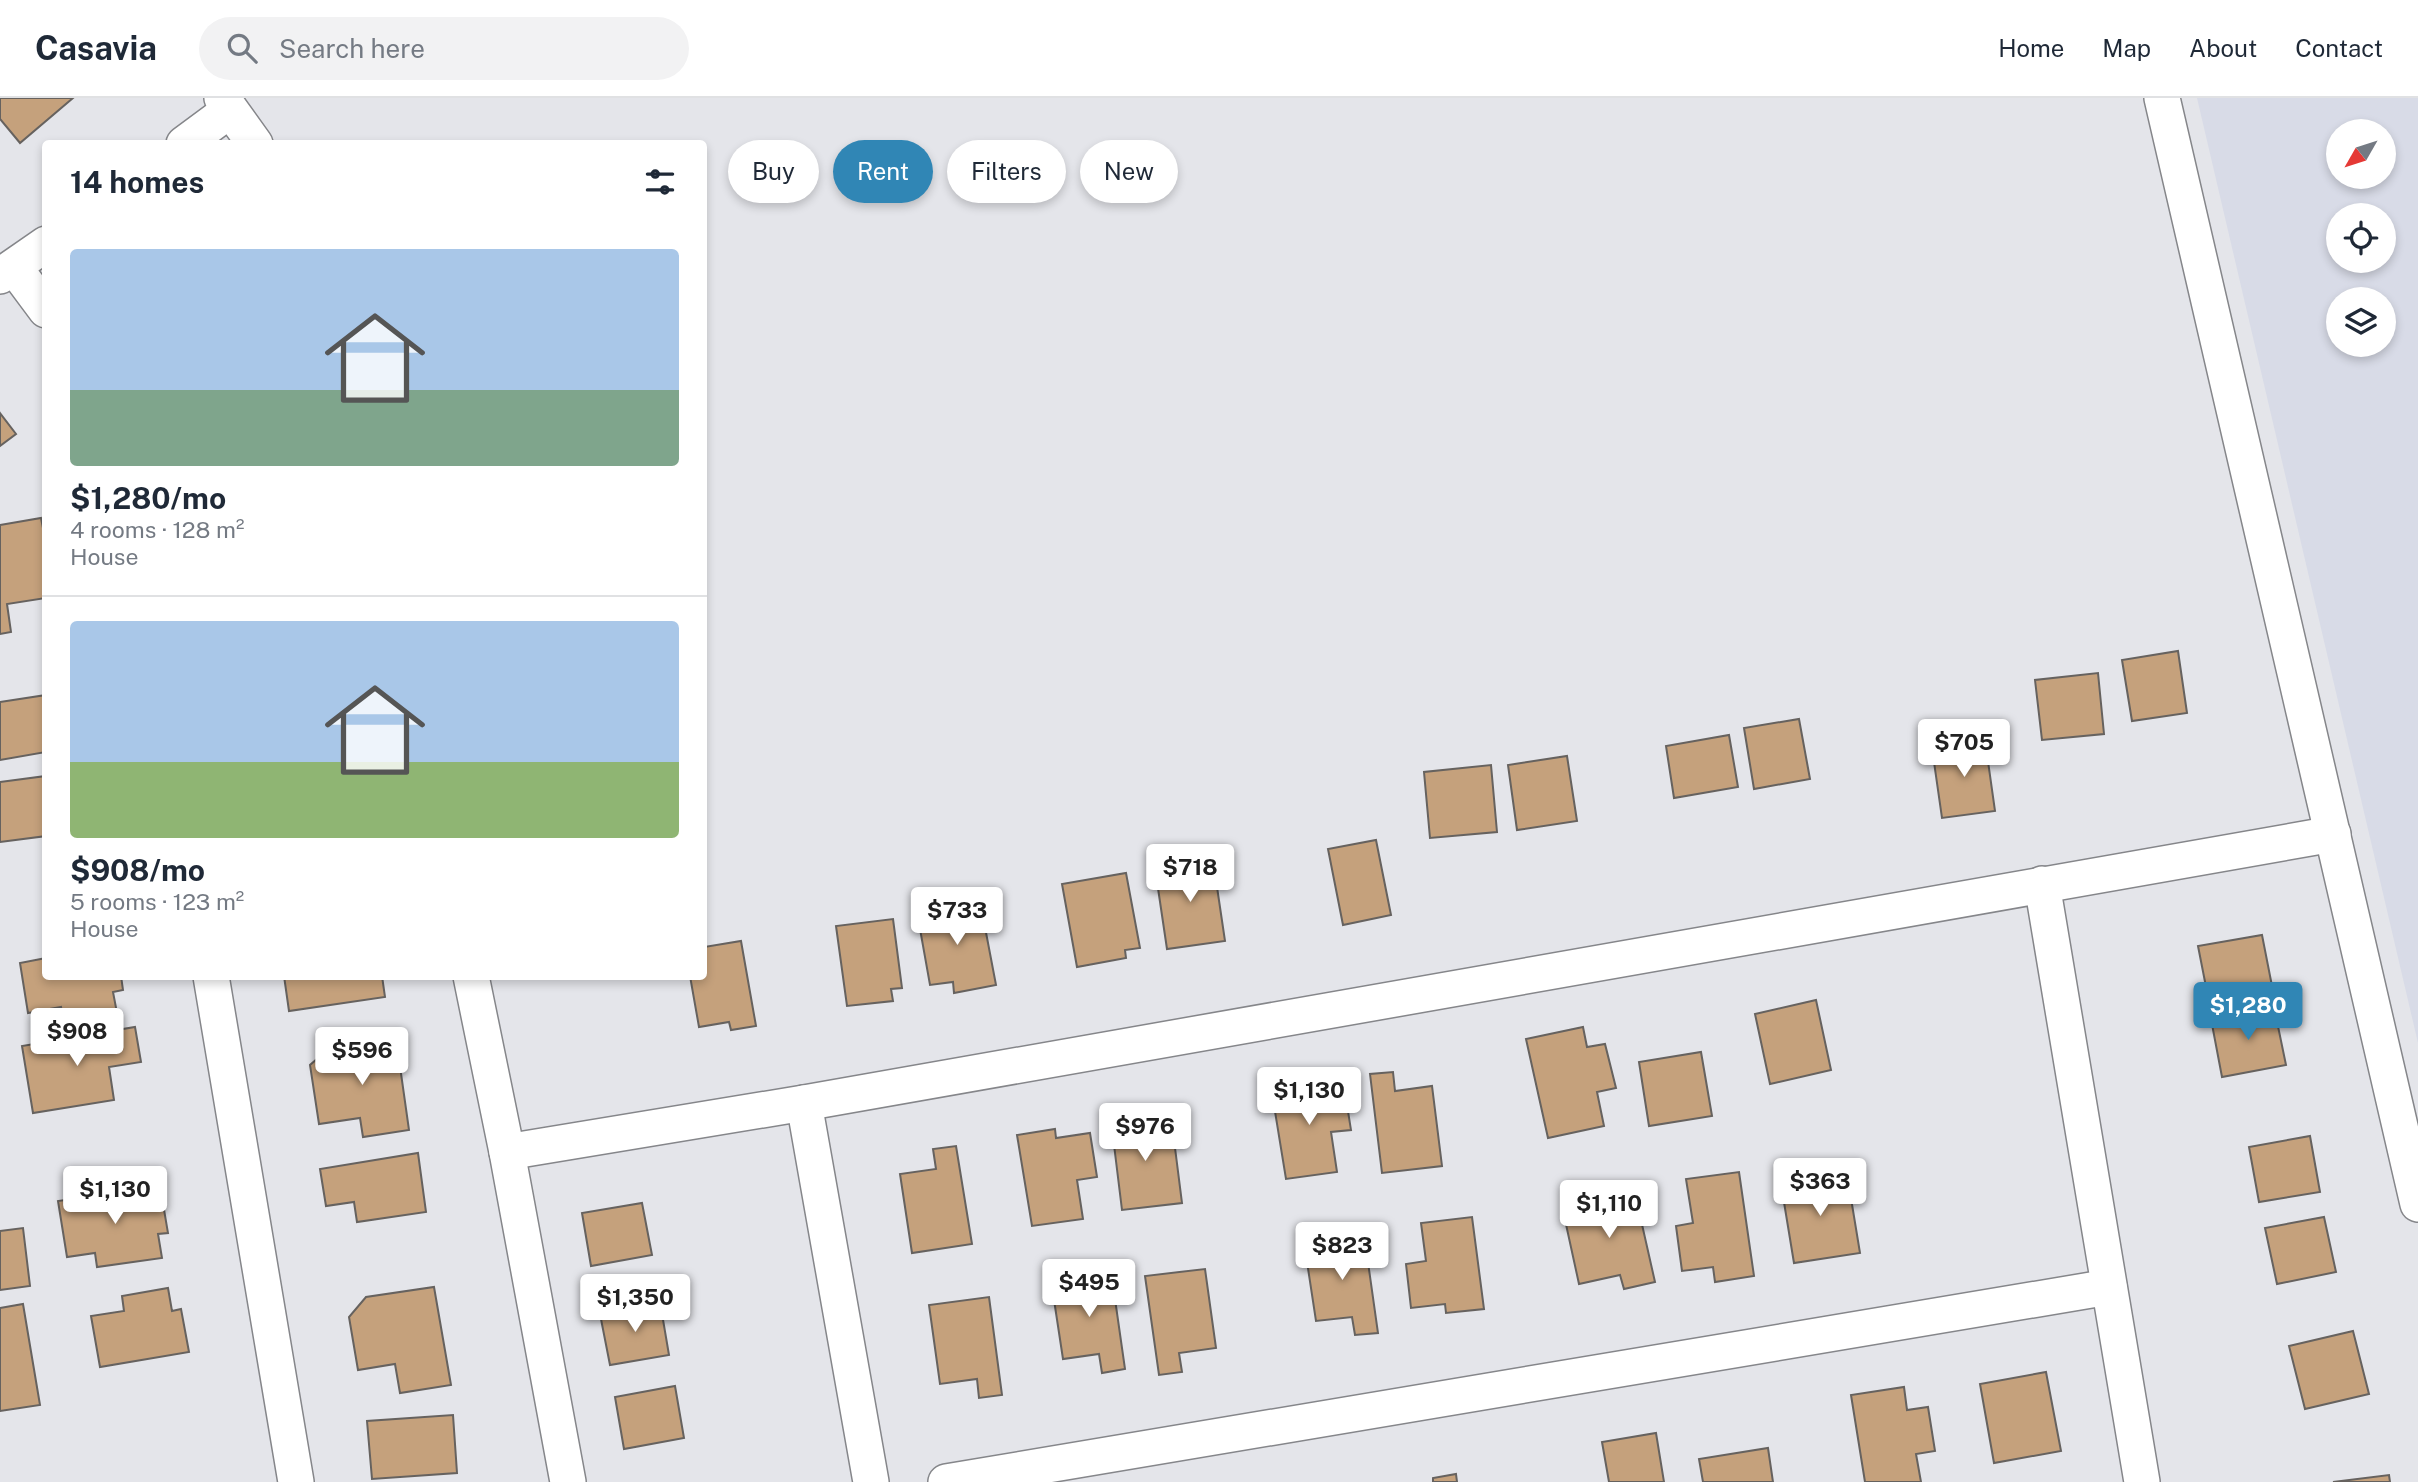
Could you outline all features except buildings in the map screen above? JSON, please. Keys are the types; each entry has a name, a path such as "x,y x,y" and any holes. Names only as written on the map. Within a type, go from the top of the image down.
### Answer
{"street":[{"path":"2162,98 2418,1204"},
{"path":"188,140 226,104 253,140"},
{"path":"42,247 7,272 42,306"},
{"path":"507,1152 804,1103 2333,834"},
{"path":"2042,884 2142,1482"},
{"path":"212,980 296,1482"},
{"path":"472,980 507,1152 568,1482"},
{"path":"804,1103 871,1482"},
{"path":"946,1482 2109,1287"}],"shaded area":[{"path":"2197,98 2418,98 2418,1043"}]}
